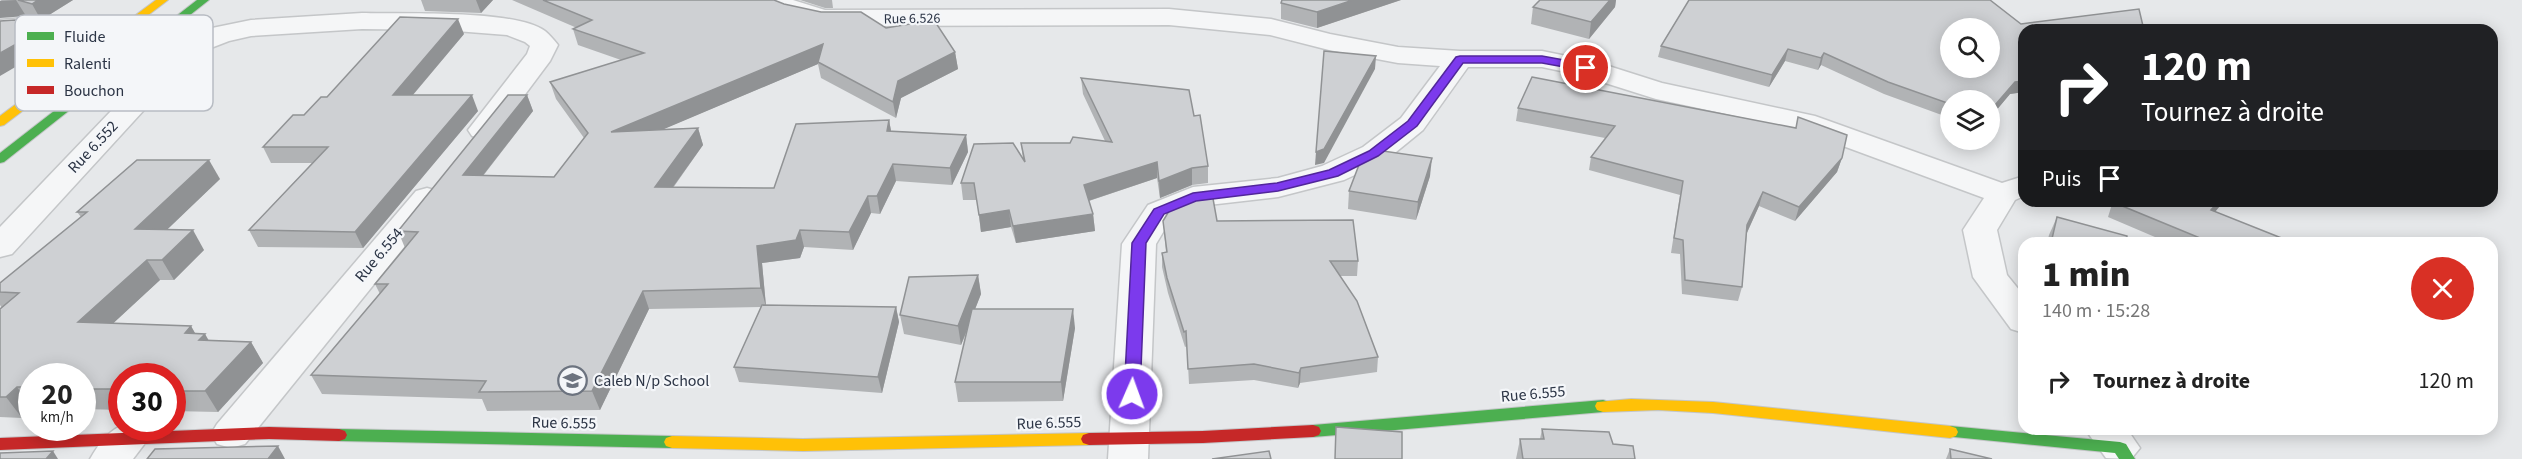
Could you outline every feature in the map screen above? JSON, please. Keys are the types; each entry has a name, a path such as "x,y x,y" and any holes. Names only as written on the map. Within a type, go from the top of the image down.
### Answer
{"street":[{"path":"143,15 163,0"},
{"path":"189,15 204,0"},
{"name":"Rue 6.526","path":"770,0 799,12 825,18 1169,17 1270,27 1398,56 1542,59 1586,68 1656,90 1805,122 2014,189"},
{"path":"213,37 251,28 362,21 443,22 511,27 535,36 544,45 540,55 463,154"},
{"path":"0,28 15,27"},
{"path":"1129,448 1139,243 1159,212 1193,197 1278,187 1322,176 1374,154 1413,123 1460,59"},
{"path":"0,122 15,111"},
{"path":"0,159 69,111"},
{"name":"Rue 6.552","path":"0,247 127,111"},
{"name":"Rue 6.554","path":"231,434 441,181"},
{"path":"2014,189 1980,230 1990,277 2018,313"},
{"name":"Rue 6.555","path":"0,444 119,448 231,434 643,450 803,445 1129,448 1203,436 1388,427 1521,411 1641,403 1730,407 1847,423 2117,446"}],"building":[{"path":"18,0 38,0 32,4"},
{"path":"543,0 774,0 821,12 861,12 886,28 934,20 955,52 898,81 893,102 818,62 823,44 611,132 698,128 655,187 774,188 796,124 889,120 887,131 966,135 950,168 893,164 877,196 868,196 849,232 800,230 796,240 757,246 761,288 643,291 592,391 479,392 486,381 311,375 388,284 375,284 418,232 398,231 508,95 527,95 463,175 554,177 588,133 550,82 644,53 573,29 592,20"},
{"path":"1282,0 1353,0 1317,12 1281,3"},
{"path":"1540,0 1610,0 1591,22 1533,7"},
{"path":"1689,0 1990,0 2021,24 2018,24 2018,82 2015,82 2000,99 2000,90 1940,90 1940,100 1888,82 1824,53 1821,58 1788,49 1772,75 1661,46"},
{"path":"2139,9 2143,24 2021,24"},
{"path":"400,17 458,19 393,95 472,95 355,232 249,230 328,147 263,147 293,115 304,115 321,97 327,97"},
{"path":"15,20 15,45 0,53 0,21"},
{"path":"1324,51 1376,56 1324,149 1316,152"},
{"path":"1532,77 1796,128 1798,117 1847,135 1842,158 1799,207 1763,192 1747,225 1742,287 1685,280 1683,240 1674,238 1683,181 1591,157 1615,126 1518,108"},
{"path":"1081,78 1189,90 1194,116 1200,115 1208,166 1192,168 1159,181 1157,162 1084,185 1093,214 1013,226 1009,210 979,215 974,183 961,183 974,144 1013,143 1025,162 1021,143 1070,143 1073,137 1112,142"},
{"path":"1376,150 1432,158 1418,202 1349,191 1362,157"},
{"path":"137,160 209,160 135,229 193,230 162,260 147,260 78,322 191,326 185,333 205,334 199,340 251,342 205,391 186,391 186,363 108,363 108,389 96,389 96,363 18,363 18,387 6,397 0,397 0,309 19,293 0,292 0,283 87,212 77,212"},
{"path":"1212,193 1217,221 1353,220 1358,261 1330,261 1357,301 1378,357 1301,368 1299,373 1254,364 1188,369 1186,331 1184,332 1167,278 1162,253 1167,252 1163,221 1172,206 1200,194"},
{"path":"2125,207 2214,207 2211,210 2279,237 2197,237"},
{"path":"2057,217 2127,236 2127,237 2052,237"},
{"path":"978,275 958,326 900,315 909,277"},
{"path":"762,305 896,307 878,377 734,367"},
{"path":"972,309 1073,309 1061,382 955,382"},
{"path":"1336,427 1402,432 1402,459 1335,459"},
{"path":"1542,429 1609,432 1613,444 1633,446 1635,459 1523,459 1520,439 1544,439"},
{"path":"278,446 268,459 147,459 155,449"},
{"path":"1950,449 1992,459 1951,459"},
{"path":"53,451 46,459 0,459 0,453"},
{"path":"1269,451 1271,459 1212,459"}],"traffic: fast":[{"path":"185,15 204,0"},
{"path":"0,159 62,111"},
{"path":"1313,431 1603,406"},
{"path":"1950,432 2120,448 2127,459"},
{"path":"339,435 672,442"}],"traffic: slow":[{"path":"143,15 163,0"},
{"path":"0,122 15,111"},
{"path":"1603,406 1658,405 1713,408 1950,432"},
{"path":"672,442 803,445 1089,439"}],"traffic: jam":[{"path":"1089,439 1203,437 1313,431"},
{"path":"0,444 269,433 339,435"}],"place":[{"name":"Caleb N/p School","path":"573,381"}],"route":[{"path":"1132,394 1139,243 1159,212 1193,197 1278,187 1333,173 1374,154 1413,123 1460,59 1542,59 1586,68"}]}
